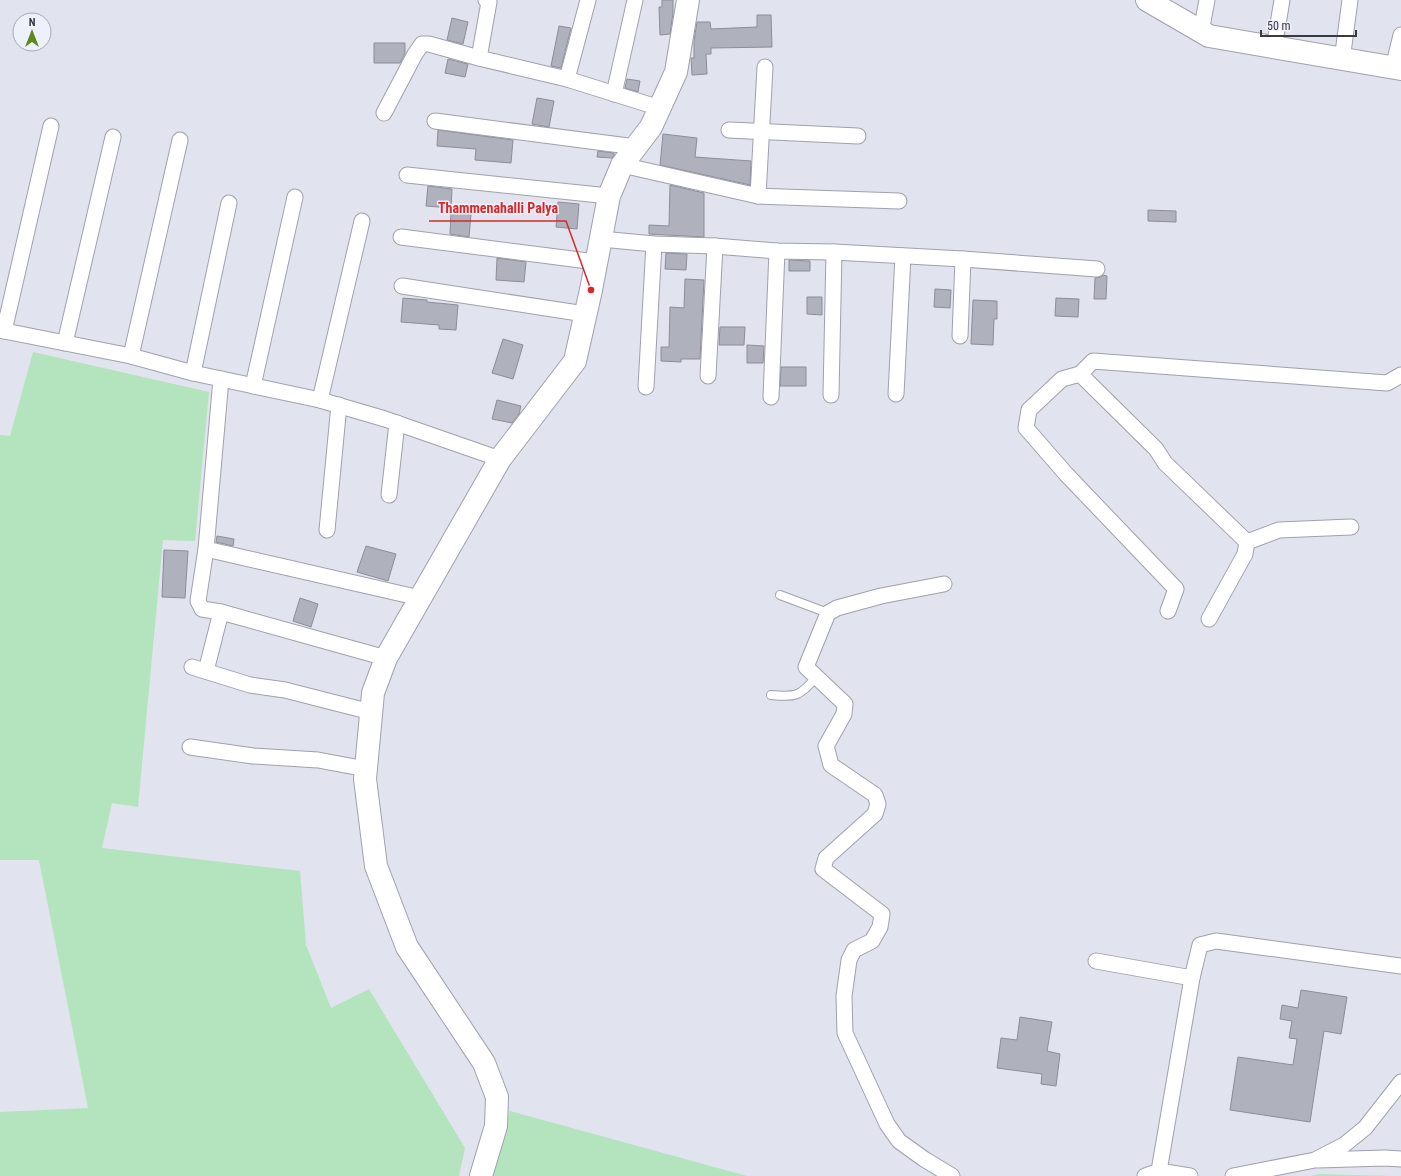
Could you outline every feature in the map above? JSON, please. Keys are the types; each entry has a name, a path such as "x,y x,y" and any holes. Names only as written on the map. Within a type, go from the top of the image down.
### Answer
{"street":[{"path":"479,58 489,2 486,0"},
{"path":"567,79 588,0"},
{"path":"614,94 635,0"},
{"path":"480,1176 496,1126 497,1097 484,1063 407,947 376,866 365,779 372,693 386,658 500,459 575,361 586,314 609,196 622,165 651,127 676,72 688,0"},
{"path":"1148,0 1209,36 1397,69 1401,35"},
{"path":"1201,32 1207,0"},
{"path":"1274,48 1282,0"},
{"path":"1342,60 1350,0"},
{"path":"384,113 415,54 422,44 429,44 479,58 567,79 660,108"},
{"path":"758,196 764,67"},
{"path":"435,121 636,147"},
{"path":"51,126 2,330 131,356 193,373 320,400 397,423 500,459"},
{"path":"729,130 858,136"},
{"path":"65,343 113,137"},
{"path":"131,356 180,140"},
{"path":"622,165 758,196 899,201"},
{"path":"407,175 609,196"},
{"path":"253,386 295,197"},
{"path":"193,373 229,203"},
{"path":"320,400 362,220"},
{"path":"401,237 596,262"},
{"path":"601,239 654,244 715,246 776,251 963,258 1097,269"},
{"path":"646,387 654,244"},
{"path":"708,376 715,246"},
{"path":"771,397 776,251"},
{"path":"831,395 834,252"},
{"path":"896,394 903,256"},
{"path":"960,336 963,258"},
{"path":"402,286 586,314"},
{"path":"1168,611 1176,589 1066,474 1026,428 1029,410 1062,380 1080,374 1093,361 1387,383 1401,375"},
{"path":"1080,374 1156,449 1165,463 1247,542"},
{"path":"221,379 206,549 198,601 202,608 386,658"},
{"path":"327,530 339,405"},
{"path":"389,495 397,423"},
{"path":"1247,542 1279,530 1351,527"},
{"path":"1209,619 1245,554 1247,542"},
{"path":"206,549 420,598"},
{"path":"944,584 881,596 837,608 828,613 806,668 845,704 844,714 826,746 830,765 875,795 878,804 875,814 826,858 823,869 882,914 880,927 872,941 854,950 849,960 844,996 845,1033 887,1124 900,1141 924,1159 952,1176"},
{"path":"221,612 199,669 250,685 285,690 371,712"},
{"path":"190,747 253,756 318,760 366,769"},
{"path":"1159,1171 1192,978 1200,946 1216,941 1401,966"},
{"path":"1096,961 1192,978"},
{"path":"1315,1160 1344,1145 1365,1128 1401,1082"},
{"path":"1233,1176 1315,1160 1401,1159"},
{"path":"1262,1176 1279,1168"},
{"path":"1145,1176 1159,1171 1190,1176"}],"lane":[{"path":"780,595 828,613"},
{"path":"770,695 794,696 806,689 816,676"}],"green space":[{"path":"33,352 209,392 195,541 163,540 138,807 112,803 102,848 300,871 306,945 331,1008 369,989 465,1148 459,1176 0,1176 0,1112 88,1108 39,860 0,860 0,435 10,436"},
{"path":"510,1111 747,1176 490,1176"},
{"path":"1319,1174 1391,1176 1310,1176"}],"building":[{"path":"662,0 673,0 673,13 670,34 660,35 659,7 662,7"},
{"path":"757,15 771,15 772,47 711,48 711,54 706,54 707,74 692,75 691,58 694,58 694,41 697,22 710,22 711,29 757,27"},
{"path":"452,18 468,22 463,44 447,40"},
{"path":"559,26 571,28 561,68 551,66"},
{"path":"374,43 405,43 405,53 400,63 374,63"},
{"path":"448,59 468,64 465,77 445,73"},
{"path":"627,79 640,81 638,92 625,88"},
{"path":"537,98 554,101 549,127 532,124"},
{"path":"438,130 513,140 511,163 475,160 476,149 437,146"},
{"path":"663,134 697,138 695,157 751,161 750,185 660,165"},
{"path":"598,151 614,153 614,155 612,158 597,157"},
{"path":"670,185 704,193 704,237 649,234 649,225 669,226"},
{"path":"428,186 452,189 451,208 426,206"},
{"path":"558,202 579,204 577,229 556,227"},
{"path":"1148,210 1176,211 1176,222 1148,221"},
{"path":"451,212 471,214 469,237 450,234"},
{"path":"666,253 687,254 686,270 665,269"},
{"path":"497,258 526,262 524,282 496,280"},
{"path":"789,260 810,261 810,271 789,271"},
{"path":"1103,275 1107,276 1106,299 1094,299 1095,278"},
{"path":"685,279 704,280 700,359 681,359 681,362 661,361 661,347 669,347 670,307 684,308"},
{"path":"935,289 951,290 950,308 934,307"},
{"path":"807,297 822,297 822,315 807,314"},
{"path":"403,298 458,305 456,330 439,329 439,325 401,322"},
{"path":"1056,298 1079,299 1078,317 1055,316"},
{"path":"973,300 997,301 997,319 994,319 993,345 971,344"},
{"path":"720,327 745,327 744,345 719,345"},
{"path":"503,339 523,345 513,379 492,373"},
{"path":"747,345 764,346 763,363 747,363"},
{"path":"781,367 806,367 806,386 780,386"},
{"path":"497,400 521,406 519,414 512,423 492,419"},
{"path":"217,536 234,539 233,546 216,542"},
{"path":"366,546 396,554 388,581 357,572"},
{"path":"164,550 188,551 185,598 162,597"},
{"path":"300,598 318,604 311,627 293,621"},
{"path":"1301,990 1347,997 1341,1034 1324,1031 1310,1122 1230,1110 1238,1057 1293,1065 1297,1039 1289,1038 1292,1021 1280,1019 1282,1005 1298,1008"},
{"path":"1020,1017 1052,1022 1047,1051 1060,1054 1056,1086 1041,1084 1042,1074 997,1068 1001,1038 1017,1040"}],"place":[{"name":"Thammenahalli Palya","path":"591,290"}]}
